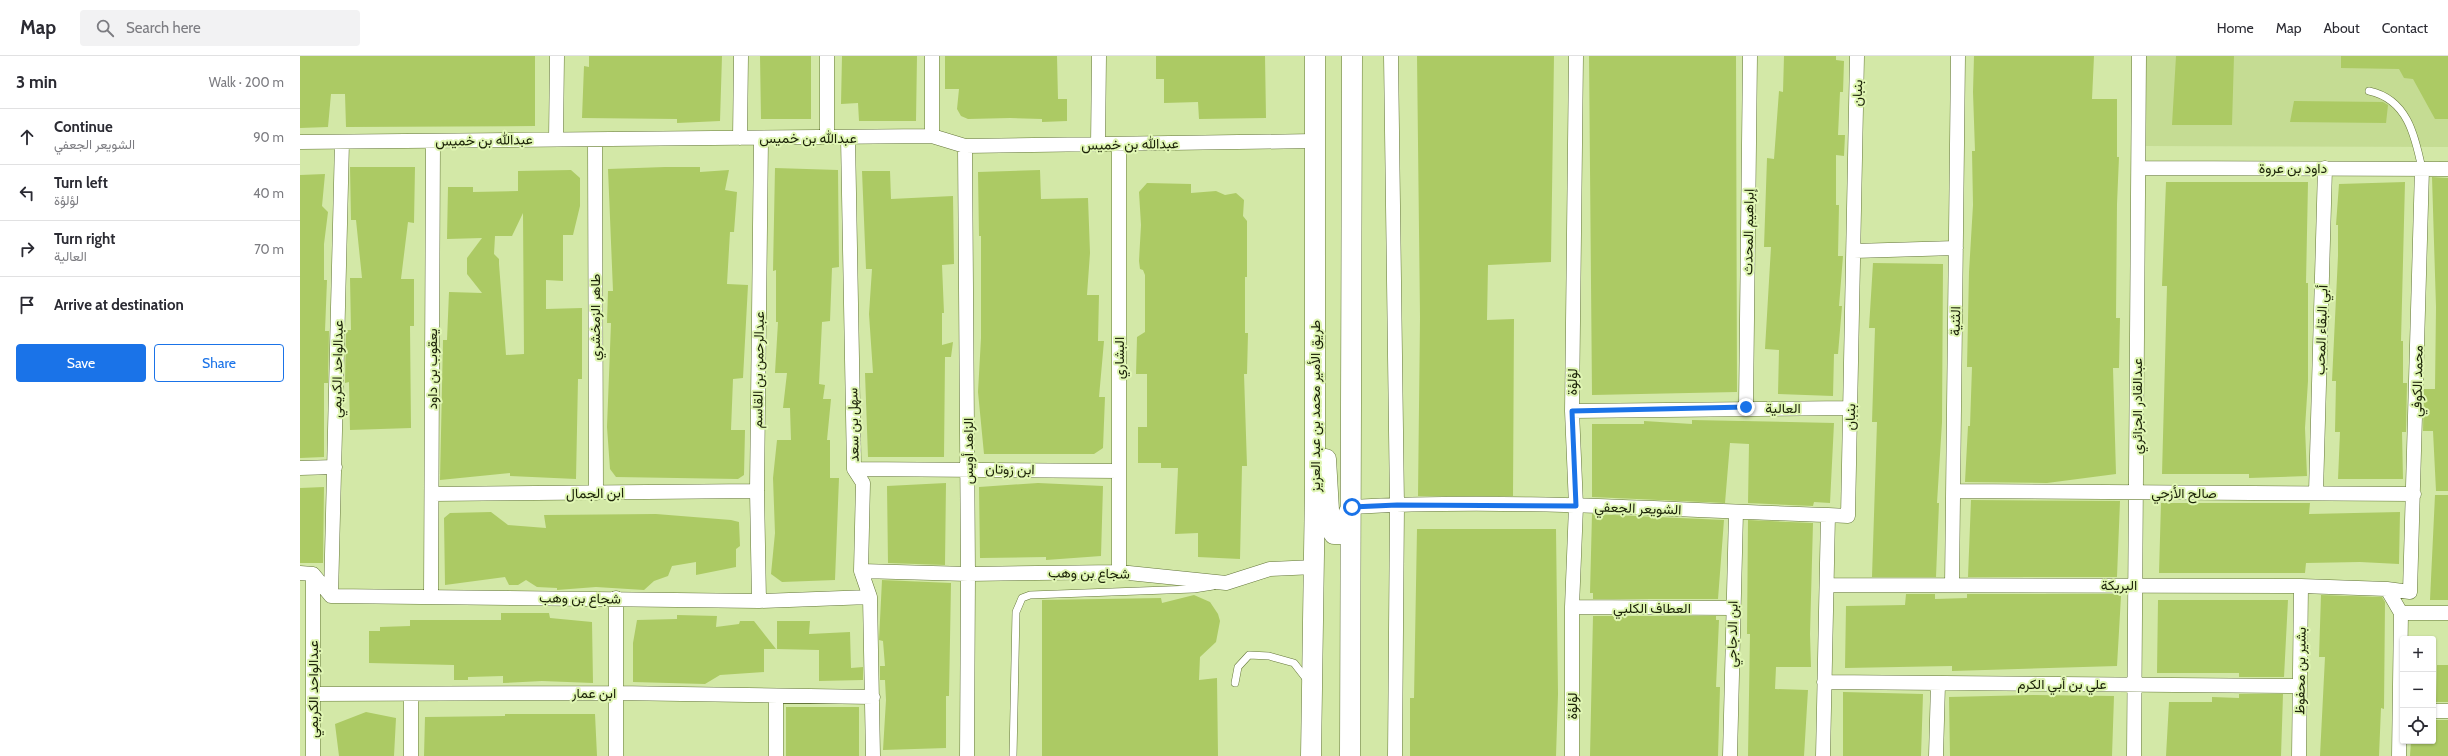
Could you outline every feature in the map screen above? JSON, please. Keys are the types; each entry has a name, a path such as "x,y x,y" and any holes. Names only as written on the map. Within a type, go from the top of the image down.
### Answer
{"main road":[{"name":"طريق الأمير محمد بن عبد العزيز","path":"1312,756 1315,567 1315,56"},
{"path":"1350,756 1352,507 1352,56"},
{"path":"1315,427 1328,464 1330,527 1334,534 1341,534 1344,531 1346,517 1352,507"}],"street":[{"path":"556,139 557,56"},
{"path":"740,138 741,56"},
{"path":"827,56 827,137"},
{"path":"932,56 932,136"},
{"path":"1098,145 1099,56"},
{"path":"1391,56 1397,505 1395,756"},
{"name":"لؤلؤة","path":"1572,756 1572,607 1576,506 1572,411 1576,56"},
{"name":"إبراهيم المحدث","path":"1746,407 1750,56"},
{"name":"بنبان","path":"1828,515 1848,516 1857,56"},
{"name":"الثنية","path":"1952,585 1958,56"},
{"name":"عبدالقادر الجزائري","path":"2134,756 2136,683 2134,585 2139,56"},
{"name":"عبدالله بن خميس","path":"300,142 556,139 761,139 932,136 965,146 1314,141"},
{"name":"سهل بن سعد","path":"848,138 854,469 863,483 861,571 870,597 873,756"},
{"name":"عبدالرحمن بن القاسم","path":"759,601 757,490 761,139"},
{"name":"طاهر الزمخشري","path":"595,140 596,493"},
{"name":"يعقوب بن داود","path":"431,596 433,141"},
{"name":"عبدالواحد الكريمي","path":"331,596 342,142"},
{"name":"البشاري","path":"1119,144 1119,572"},
{"name":"الزاهد أويس","path":"965,146 968,468 967,756"},
{"name":"داود بن عروة","path":"2139,168 2448,169"},
{"name":"أبي البقاء المحب","path":"2316,492 2325,168"},
{"name":"محمد الكوفي","path":"2410,592 2414,494 2422,169"},
{"path":"1854,251 1956,248"},
{"name":"العالية","path":"1572,411 1746,407 1850,408"},
{"path":"300,468 335,467"},
{"name":"ابن زوتان","path":"854,469 968,468 1119,470"},
{"name":"ابن الجمال","path":"432,494 757,490"},
{"name":"صالح الأزجي","path":"1953,491 2136,493 2316,492 2414,494"},
{"name":"الشويعر الجعفي","path":"1352,507 1397,505 1576,506 1828,515"},
{"name":"ابن الدجاجي","path":"1730,756 1732,608 1736,512"},
{"path":"1823,756 1828,515"},
{"name":"شجاع بن وهب","path":"861,571 968,574 1119,572 1226,583 1270,569 1315,567"},
{"path":"306,574 331,596"},
{"name":"عبدالواحد الكريمي","path":"306,574 314,694 313,756"},
{"name":"البريكة","path":"1827,585 2301,586 2387,589 2410,592"},
{"name":"بشير بن محفوظ","path":"2300,756 2301,586"},
{"path":"2387,589 2401,613 2402,708"},
{"name":"شجاع بن وهب","path":"331,596 616,598 759,601 870,597"},
{"path":"616,598 616,756"},
{"name":"العطاف الكلبي","path":"1572,607 1732,608"},
{"path":"2401,613 2448,614"},
{"name":"علي بن أبي الكرم","path":"1824,682 1938,684 2136,683 2300,686"},
{"path":"1936,756 1938,684"},
{"name":"ابن عمار","path":"314,694 411,695 616,693 776,697 873,697"},
{"path":"411,695 411,756"},
{"path":"776,697 776,756"},
{"path":"2436,711 2448,711"},
{"path":"2399,756 2400,741"}],"lane":[{"path":"2369,91 2383,94 2393,101 2406,119 2415,138 2422,169"},
{"path":"1013,756 1016,612 1022,598 1030,595 1194,589 1226,583"},
{"path":"1235,683 1238,667 1249,655 1269,656 1294,663 1312,687"}],"shaded area":[{"path":"2146,56 2448,56 2448,147 2145,146"}],"building":[{"path":"300,56 535,56 535,126 346,127 345,94 331,94 328,127 300,128"},
{"path":"589,56 722,56 720,121 677,123 677,119 582,118 584,66 589,67"},
{"path":"760,56 811,56 811,119 761,119"},
{"path":"842,56 917,56 916,121 859,121 858,103 841,104"},
{"path":"945,56 1057,56 1058,99 1067,99 1067,121 1042,122 1042,119 1010,118 968,119 961,116 957,109 959,89 945,89"},
{"path":"1156,56 1265,56 1266,118 1199,119 1198,102 1164,103 1164,79 1156,79"},
{"path":"1417,56 1554,56 1551,262 1488,265 1487,320 1514,319 1513,496 1418,496 1420,317"},
{"path":"1589,56 1736,56 1737,392 1592,395"},
{"path":"1784,56 1836,56 1836,60 1844,61 1843,92 1840,92 1838,135 1845,135 1844,156 1836,155 1836,205 1839,205 1838,256 1843,256 1839,306 1842,306 1838,354 1834,354 1833,396 1778,394 1779,350 1765,349 1771,247 1764,247 1767,158 1774,159 1779,91 1783,92"},
{"path":"1974,56 2094,56 2092,99 2117,99 2117,157 2119,157 2116,318 2120,318 2119,368 2113,368 2116,474 2047,483 1965,482 1968,426 1970,426 1972,367 1967,367 1969,272 1973,205 1972,151 1975,151 1973,92"},
{"path":"2176,56 2234,56 2232,125 2172,125"},
{"path":"2341,56 2448,56 2448,119 2435,119 2413,79 2404,78 2399,69 2341,68"},
{"path":"2294,101 2383,102 2388,105 2386,123 2290,122"},
{"path":"350,167 415,167 414,223 408,222 401,279 414,279 414,326 410,326 411,428 350,430 349,382 345,383 346,330 351,330 350,278 362,278 356,220 351,220"},
{"path":"700,167 700,172 729,170 725,190 737,192 734,232 730,232 727,284 748,285 743,378 733,379 731,430 745,430 744,475 738,479 616,477 610,469 607,427 611,323 607,323 608,291 613,291 608,169"},
{"path":"775,168 838,170 839,267 832,268 830,321 822,322 819,384 825,385 823,399 831,399 827,440 830,440 830,478 839,478 835,580 782,582 771,574 775,533 773,478 777,440 791,440 790,408 783,408 787,373 775,373 778,322 776,322 776,270 773,271"},
{"path":"571,170 580,178 580,206 573,235 563,235 563,281 546,280 546,309 582,308 582,379 578,379 576,479 510,476 510,473 440,480 443,340 447,340 449,292 482,293 467,274 467,258 482,238 447,239 448,187 473,187 473,192 518,191 518,171","holes":["523,213 524,354 506,355 499,259 494,254 495,236 512,236"]},
{"path":"1040,170 1041,199 1088,198 1090,253 1087,295 1099,295 1098,341 1104,341 1099,397 1105,397 1103,448 1094,454 984,454 978,392 981,338 981,236 979,236 978,172"},
{"path":"862,171 890,171 891,199 953,196 954,264 942,265 944,313 942,313 942,345 953,342 951,357 945,357 944,457 868,457 865,373 873,373 869,314 872,269 866,269"},
{"path":"325,174 322,206 328,212 324,244 324,280 327,280 325,331 329,331 328,383 324,383 324,457 300,458 300,175"},
{"path":"2432,177 2448,178 2448,491 2436,491 2433,431 2423,431 2424,389 2435,389 2436,307"},
{"path":"2166,182 2308,182 2306,283 2308,283 2308,381 2305,428 2307,476 2249,478 2249,474 2162,474 2167,286 2162,286"},
{"path":"2405,182 2401,341 2403,341 2403,383 2407,383 2406,432 2402,432 2403,479 2338,479 2340,432 2335,432 2336,381 2332,381 2338,256 2338,225 2336,225 2339,184"},
{"path":"1147,183 1191,184 1191,193 1216,191 1225,195 1236,193 1244,200 1243,216 1247,221 1245,333 1248,333 1247,374 1244,374 1247,466 1242,466 1240,559 1198,557 1198,533 1175,534 1178,468 1161,468 1161,463 1138,463 1138,427 1147,427 1147,374 1136,374 1137,337 1145,332 1145,275 1143,270 1140,269 1139,261 1141,225 1139,192"},
{"path":"1873,263 1943,264 1942,422 1937,503 1939,503 1936,577 1872,577 1877,422 1872,422 1875,328 1869,328"},
{"path":"1692,420 1834,423 1830,503 1814,502 1813,506 1748,503 1749,444 1730,443 1725,503 1592,497 1592,424 1644,424 1644,421 1692,424"},
{"path":"946,483 945,565 888,563 887,486"},
{"path":"1038,483 1103,486 1101,556 1046,560 1046,557 980,558 979,487"},
{"path":"324,487 323,563 300,563 300,488"},
{"path":"2435,495 2448,495 2448,600 2430,600"},
{"path":"1971,500 2120,501 2117,577 1968,577"},
{"path":"2161,503 2310,503 2309,514 2400,512 2399,564 2360,562 2306,563 2305,573 2159,573"},
{"path":"491,512 508,525 546,528 544,515 656,514 731,520 739,522 740,546 736,549 736,567 696,575 696,562 672,566 668,576 654,581 644,590 596,587 557,590 557,588 537,587 526,580 518,585 509,585 505,577 445,585 444,518 450,513"},
{"path":"1592,514 1724,520 1718,599 1593,599 1593,593 1590,593"},
{"path":"1748,520 1813,523 1810,634 1811,667 1776,667 1775,689 1808,690 1804,756 1748,756 1750,634 1747,634"},
{"path":"1417,529 1556,529 1558,694 1556,756 1410,756 1410,698 1414,698"},
{"path":"882,580 951,583 949,696 946,696 946,748 883,750 886,700 885,680 880,680 880,666 885,666 883,641 879,640"},
{"path":"1906,594 1935,594 1935,599 1967,598 1967,594 2116,594 2121,596 2117,666 1952,671 1952,666 1845,668 1846,606 1905,605"},
{"path":"1194,595 1210,602 1218,614 1220,621 1216,642 1200,657 1199,680 1217,678 1218,756 1042,756 1042,600 1161,598 1162,603"},
{"path":"2321,595 2382,597 2385,602 2384,709 2381,708 2379,756 2320,756 2325,657 2319,657"},
{"path":"2158,600 2288,600 2284,677 2239,677 2239,673 2157,673"},
{"path":"501,613 549,613 550,618 592,622 593,683 542,681 503,683 503,676 468,677 468,680 454,680 454,665 369,663 369,631 380,631 380,627 410,626 410,620 501,620"},
{"path":"677,615 717,616 716,627 739,624 740,621 754,621 776,649 764,649 764,672 720,675 705,684 633,682 633,643 637,620 677,619"},
{"path":"1593,616 1716,616 1716,620 1719,620 1716,687 1720,687 1718,756 1590,756"},
{"path":"777,621 810,621 809,634 850,632 851,668 863,667 863,680 819,681 819,650 777,649"},
{"path":"2437,665 2448,665 2448,702 2436,702"},
{"path":"1843,692 1923,694 1921,756 1843,756"},
{"path":"2239,694 2283,694 2281,756 2166,756 2169,702 2212,702 2212,697 2239,698"},
{"path":"2033,695 2114,696 2112,756 1950,756 1949,697"},
{"path":"786,707 859,707 859,756 786,756"},
{"path":"366,712 396,718 394,756 339,756 335,724"},
{"path":"505,714 595,714 597,756 424,756 425,717 505,716"},
{"path":"2436,720 2448,720 2448,756 2410,756 2411,744 2436,744"}],"route":[{"path":"1352,507 1397,505 1576,506 1572,411 1746,407"}]}
